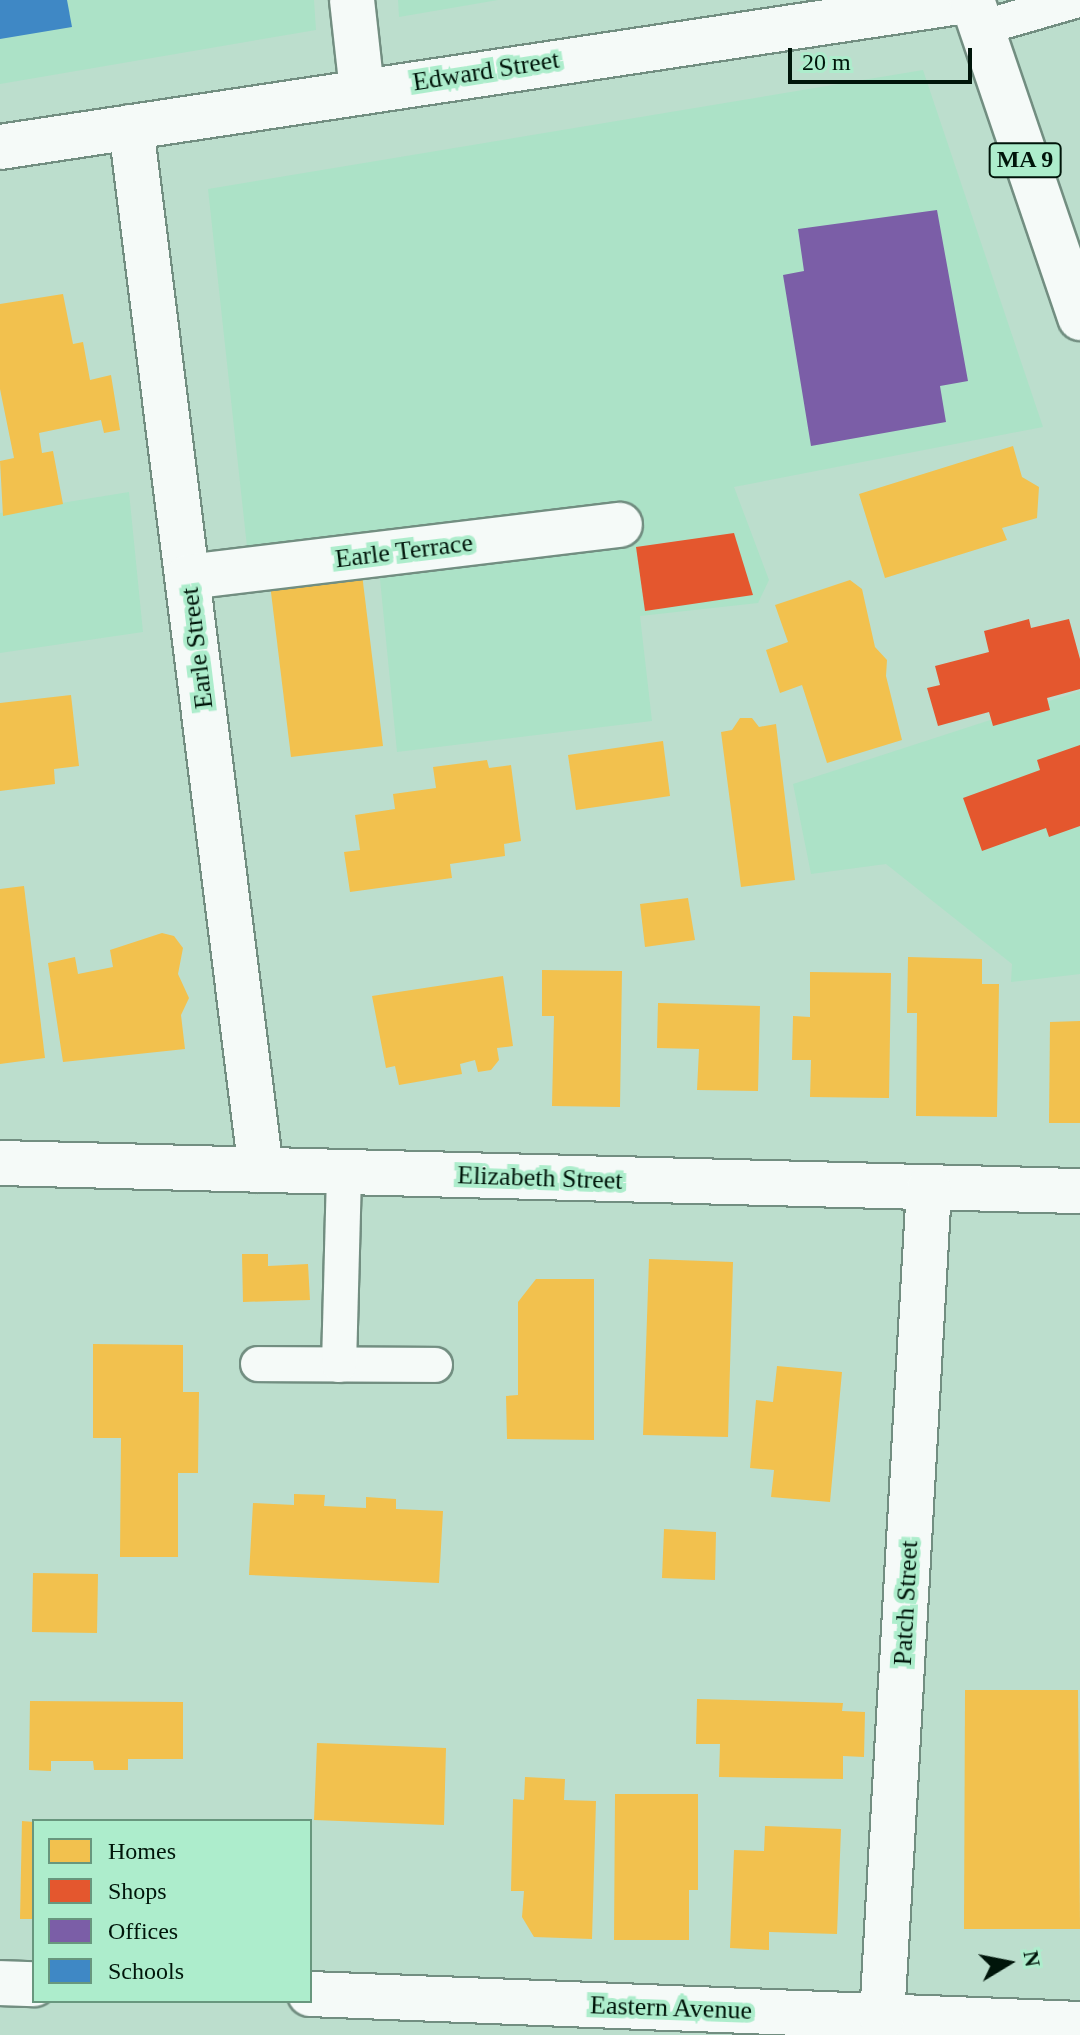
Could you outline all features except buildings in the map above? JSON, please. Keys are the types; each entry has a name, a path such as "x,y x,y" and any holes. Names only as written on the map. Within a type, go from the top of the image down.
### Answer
{"main road":[{"path":"352,0 362,91"},
{"name":"Edward Street","path":"0,147 362,91 975,9"},
{"name":"MA 9","path":"975,9 1080,318"},
{"name":"Earle Street","path":"131,127 261,1170"},
{"name":"Earle Terrace","path":"188,577 620,525"},
{"name":"Elizabeth Street","path":"0,1163 1080,1191"},
{"name":"Patch Street","path":"882,2018 929,1188"},
{"path":"0,1983 32,1984"},
{"name":"Eastern Avenue","path":"312,1994 1080,2024"}],"lane":[{"path":"975,9 1078,0"},
{"path":"339,1365 344,1173"},
{"path":"258,1364 435,1365"}],"shaded area":[{"path":"0,0 314,0 316,30 0,84"},
{"path":"398,0 498,0 399,17"},
{"path":"923,70 1043,427 734,487 769,580 758,603 640,616 652,721 397,752 379,569 248,556 208,189"},
{"path":"129,492 143,632 0,653 0,513"},
{"path":"1080,691 1080,974 1011,982 1012,964 886,864 811,874 793,784"}]}
